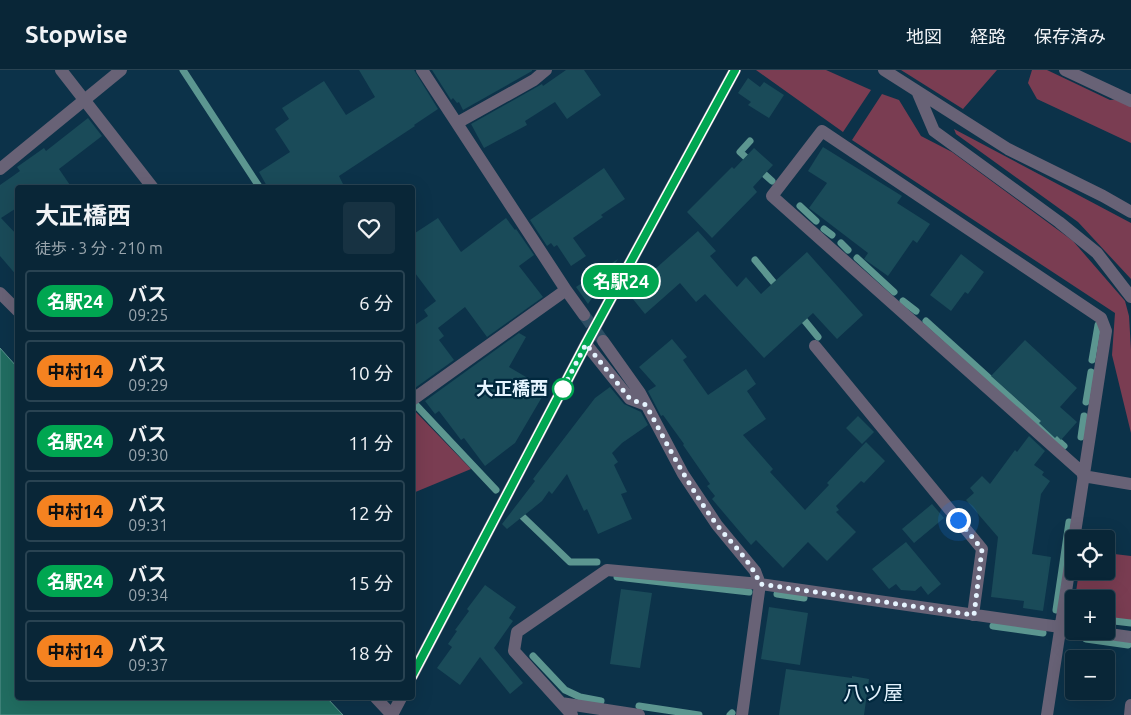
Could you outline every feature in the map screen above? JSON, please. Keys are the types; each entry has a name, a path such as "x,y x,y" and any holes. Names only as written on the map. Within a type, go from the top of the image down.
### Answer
{"street":[{"path":"61,70 151,185"},
{"path":"0,169 84,98 121,70"},
{"path":"422,70 584,315"},
{"path":"457,123 534,80 546,70"},
{"path":"415,670 586,344 735,70"},
{"path":"884,70 1008,149 1131,212"},
{"path":"1065,70 1131,101"},
{"path":"918,91 934,131 1059,222 1097,253 1131,297"},
{"path":"1047,715 1083,475 1106,331 1101,318 822,130 772,196 1083,475 1131,484"},
{"path":"415,398 566,290"},
{"path":"0,292 15,308"},
{"path":"603,341 640,393 683,474 717,525 755,570 760,584 742,715"},
{"path":"586,344 630,399 646,405"},
{"path":"815,346 982,549 974,615"},
{"path":"572,715 514,651 517,632 607,570 760,584 1065,628"},
{"path":"1115,635 1131,637"},
{"path":"378,700 392,715 400,700"},
{"path":"561,703 639,715"},
{"path":"1130,715 1131,705"}],"shaded area":[{"path":"756,70 826,70 871,90 843,132"},
{"path":"901,70 997,70 963,109"},
{"path":"1032,70 1047,70 1110,100 1131,98 1131,143 1037,99 1028,83"},
{"path":"882,94 899,100 921,136 952,152 1073,241 1125,301 1129,316 1131,350 1131,433 1112,355 1115,313 852,140"},
{"path":"954,129 1131,223 1131,279 1078,222 956,134"},
{"path":"0,348 15,365 15,700 329,700 343,715 0,715"},
{"path":"415,411 471,469 415,492"},
{"path":"1115,554 1131,556 1131,621 1115,619 1115,590 1076,590 1078,580 1115,580"}],"building":[{"path":"359,70 414,70 438,109 339,176 344,185 266,185 259,172 290,152 275,129 289,119 282,108 324,81 346,115 375,97"},
{"path":"432,70 532,71 463,110 459,102 457,103 453,98 451,100"},
{"path":"566,70 584,70 601,95 567,119 555,102 525,121 527,125 484,148 471,124 542,84 543,86"},
{"path":"748,78 760,87 764,82 784,95 769,118 748,105 751,102 738,93"},
{"path":"88,118 102,136 59,169 70,185 15,185 15,209 1,218 15,233 15,274 0,256 0,185 20,171 17,167 44,148 46,151"},
{"path":"823,147 902,196 897,203 930,224 917,243 913,240 888,276 864,259 868,253 809,208 827,183 808,171"},
{"path":"754,148 773,165 753,187 757,192 712,238 687,212"},
{"path":"604,168 625,199 601,215 603,217 573,238 586,256 571,266 557,245 554,247 551,243 547,246 530,220"},
{"path":"438,218 461,252 506,218 534,255 519,266 543,297 487,337 465,307 438,328 444,336 439,340 454,360 415,388 415,325 428,316 424,310 436,301 415,273 415,233"},
{"path":"698,231 716,251 710,256 737,287 746,277 761,294 807,252 863,315 837,339 813,313 764,358 705,294 696,302 680,283 645,314 628,293"},
{"path":"961,254 984,272 968,294 965,292 951,311 930,295"},
{"path":"618,259 588,304 576,287"},
{"path":"519,333 526,337 509,367 543,387 539,395 542,397 515,443 485,466 464,438 461,440 439,411 435,414 425,401"},
{"path":"672,339 687,357 683,360 708,395 746,369 756,384 747,391 766,419 743,435 773,469 770,472 805,510 829,485 827,483 866,442 885,461 864,483 861,481 836,506 839,510 836,512 856,532 827,561 808,542 783,568 756,540 751,545 712,499 715,496 707,486 710,484 684,444 663,415 661,416 648,391 656,386 639,367"},
{"path":"1025,340 1077,388 1060,407 1077,422 1061,440 1057,436 1055,438 1039,423 1041,421 991,376"},
{"path":"610,387 624,404 641,412 648,425 622,443 612,453 618,462 614,465 627,492 621,494 632,519 598,534 587,509 584,511 567,474 552,494 549,491 542,501 507,529 502,524 535,481 533,479 595,398"},
{"path":"858,416 874,432 862,444 846,428"},
{"path":"1029,436 1045,451 1034,465 1044,472 1042,475 1050,481 1041,494 1032,554 1051,557 1043,611 1023,608 1024,601 991,597 998,537 966,500 974,493 970,488 982,476 990,484 1015,450 1017,452"},
{"path":"932,504 944,518 914,543 902,529"},
{"path":"906,542 941,584 928,595 921,586 915,591 901,590 896,584 889,589 872,569"},
{"path":"485,585 516,607 509,618 513,621 494,648 523,683 510,694 480,657 460,685 437,668 452,647 448,644 457,631 455,630 469,611 467,609"},
{"path":"621,589 652,593 640,668 610,664"},
{"path":"769,607 808,613 800,665 761,659"},
{"path":"786,669 869,679 864,715 779,715"}],"waterway":[{"path":"183,70 258,185"},
{"path":"750,141 740,152 772,181"},
{"path":"800,206 816,221"},
{"path":"824,229 832,235"},
{"path":"841,243 848,250"},
{"path":"857,258 894,292"},
{"path":"755,260 779,289"},
{"path":"903,301 916,311"},
{"path":"800,315 818,337"},
{"path":"926,321 1064,446"},
{"path":"1092,360 1098,325"},
{"path":"1086,402 1091,372"},
{"path":"415,404 496,490"},
{"path":"1081,437 1084,416"},
{"path":"523,517 570,562 597,562"},
{"path":"1056,610 1069,522"},
{"path":"617,577 749,592"},
{"path":"777,594 804,598"},
{"path":"1115,621 1131,623"},
{"path":"993,626 1043,633"},
{"path":"1093,640 1128,645"},
{"path":"533,656 565,690 580,697 601,701"},
{"path":"639,706 699,715"}],"tunnel":[{"path":"584,315 603,341"}],"bus line":[{"name":"名駅24","path":"415,670 586,344 735,70"}],"place":[{"name":"大正橋西","path":"563,389"}],"district":[{"name":"八ツ屋","path":"873,693"}],"route":[{"path":"563,389 559,396 586,344 630,399 646,405 683,474 717,525 755,570 760,584 974,615 982,549 958,520"}]}
